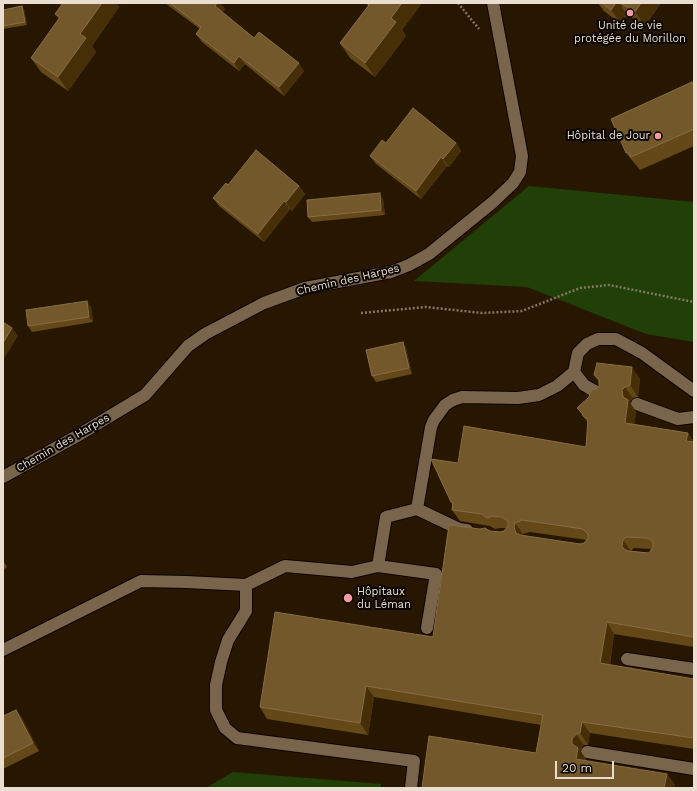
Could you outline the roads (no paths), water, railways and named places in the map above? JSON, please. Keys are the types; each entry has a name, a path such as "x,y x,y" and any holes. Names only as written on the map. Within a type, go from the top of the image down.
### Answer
{"street":[{"name":"Chemin des Harpes","path":"3,477 77,436 145,395 188,346 205,334 264,303 305,288 391,272 409,265 429,254 513,184 520,172 522,156 493,3"},
{"path":"418,508 431,427 439,412 445,405 453,400 462,397 518,398 539,395 557,386 574,372 578,353 587,344 598,339 616,339 642,353 694,391"},
{"path":"574,372 584,384 600,394"},
{"path":"637,404 678,418 694,417"},
{"path":"378,566 386,517 418,508 459,529 481,532"},
{"path":"3,650 141,581 246,585 285,566 352,572 378,566 436,574 427,628"},
{"path":"246,585 246,611 228,640 216,685 216,710 225,728 238,738 414,761 411,788"},
{"path":"627,659 694,669"},
{"path":"587,752 694,769"}],"place":[{"name":"Unité de vie protégée du Morillon","path":"630,13"},
{"name":"Hôpital de Jour","path":"658,136"},
{"name":"Hôpitaux du Léman","path":"348,598"}]}
